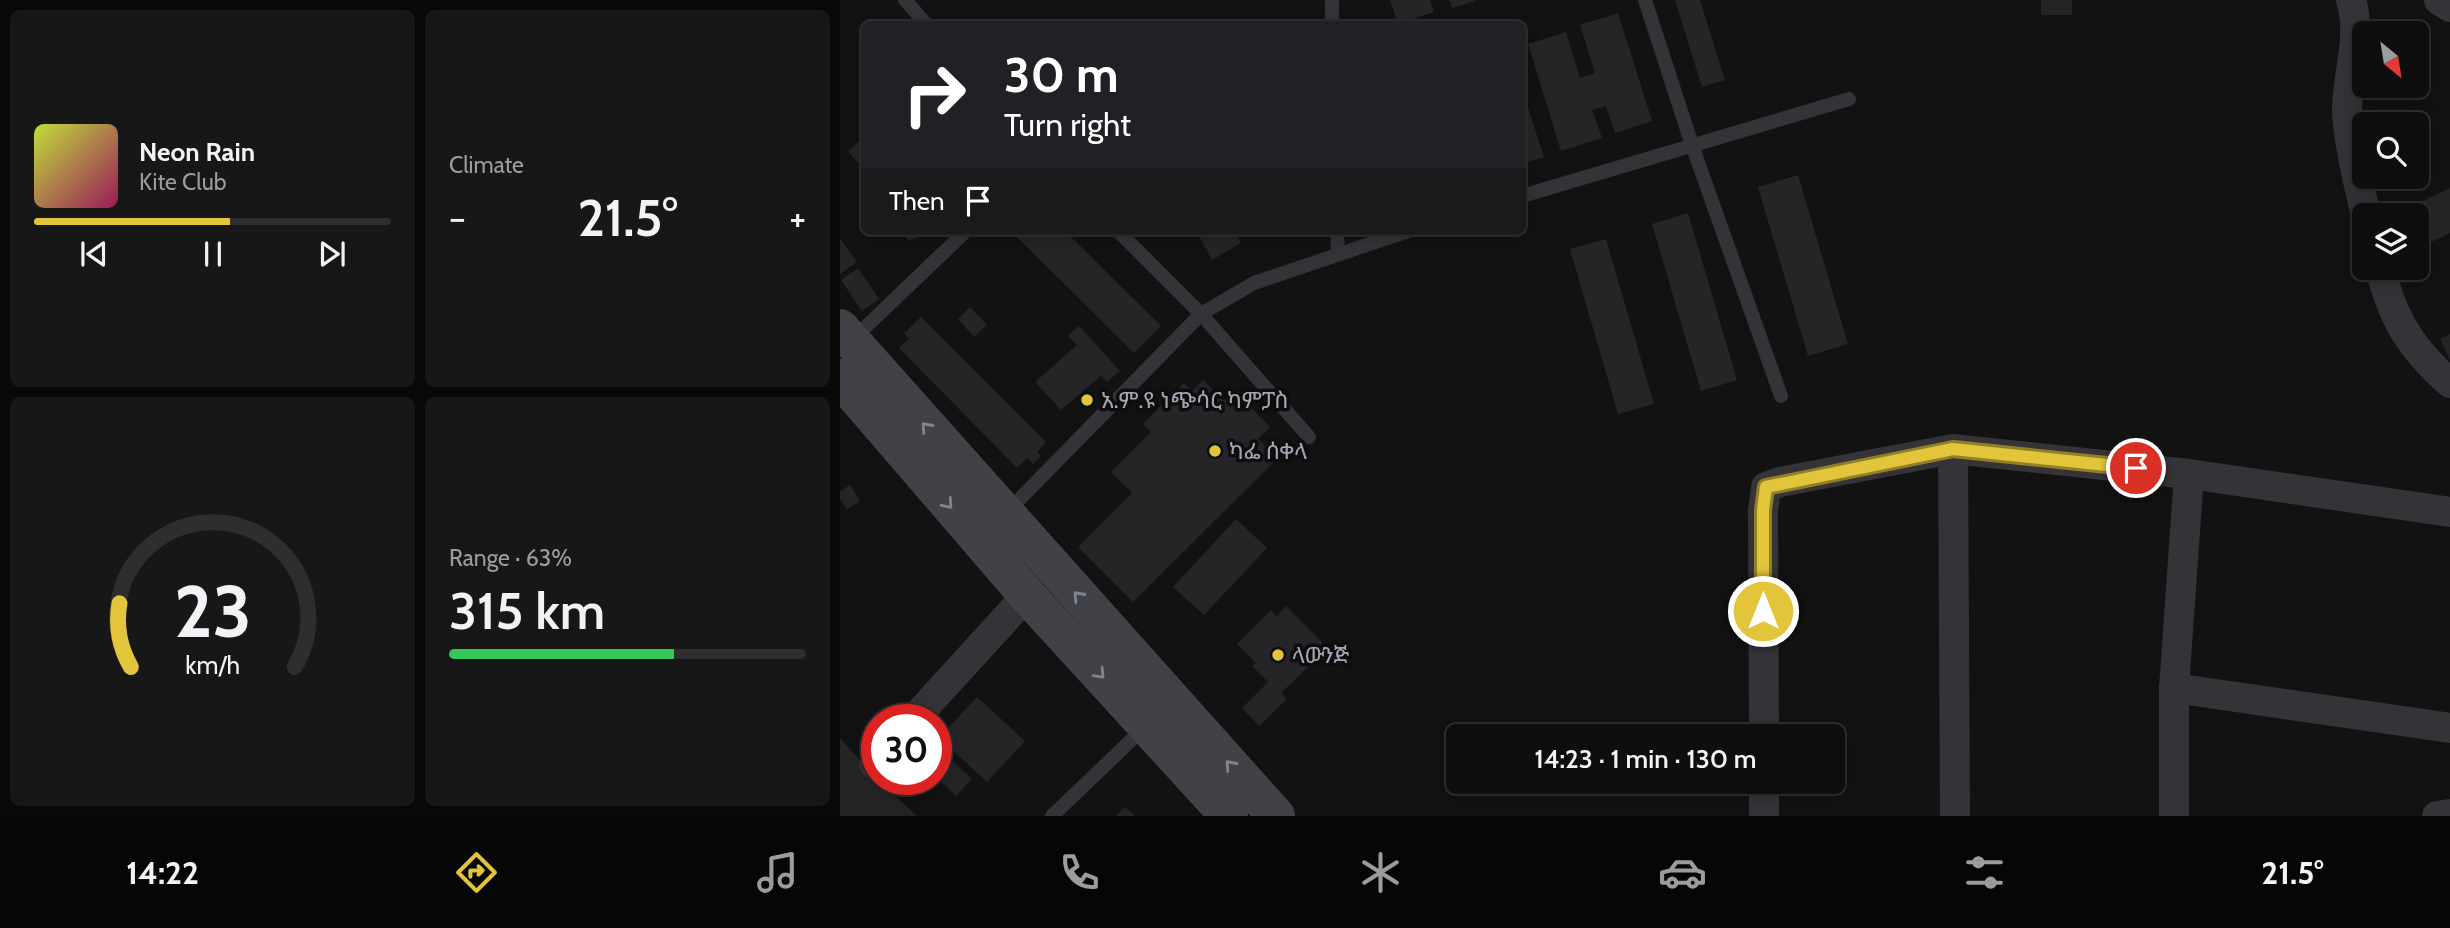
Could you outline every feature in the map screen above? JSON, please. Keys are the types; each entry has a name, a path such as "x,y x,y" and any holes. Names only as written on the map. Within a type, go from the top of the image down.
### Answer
{"main road":[{"path":"845,335 1276,816"},
{"path":"840,378 1027,595 1229,816"}],"street":[{"path":"2351,0 2355,13 2355,51 2347,109 2364,203"},
{"path":"2439,0 2450,7"},
{"path":"2382,280 2390,306 2406,335 2425,361 2450,383"},
{"path":"1953,449 1955,816"},
{"path":"1764,724 1763,510 1766,487 1953,449 2189,474 2450,512"},
{"path":"2174,816 2175,688 2189,474"},
{"path":"928,704 1027,595"},
{"path":"2175,688 2450,728"},
{"path":"1764,794 1764,816"},
{"path":"2437,816 2450,814"}],"lane":[{"path":"905,0 923,21"},
{"path":"1332,0 1332,21"},
{"path":"1645,0 1692,145 1781,396"},
{"path":"1526,195 1849,99"},
{"path":"845,335 961,235"},
{"path":"1122,235 1201,314 1309,438"},
{"path":"1337,235 1338,252"},
{"path":"1004,515 1201,314 1254,283 1338,252 1395,235"},
{"path":"1052,816 1147,725"}],"building":[{"path":"1390,0 1430,0 1434,12 1407,21 1397,21"},
{"path":"1449,0 1475,0 1475,1 1452,8"},
{"path":"1675,0 1700,0 1725,80 1702,87"},
{"path":"2041,0 2072,0 2072,15 2041,15"},
{"path":"1618,13 1652,121 1615,133 1606,106 1592,110 1602,138 1561,151 1528,44 1566,32 1580,78 1595,73 1580,25"},
{"path":"1526,101 1544,157 1526,163"},
{"path":"861,140 861,166 848,151"},
{"path":"1798,175 1848,344 1808,356 1758,187"},
{"path":"2450,188 2450,233 2429,243 2429,203 2418,203"},
{"path":"1688,213 1737,380 1701,391 1652,224"},
{"path":"906,235 923,235 908,241"},
{"path":"1069,235 1161,326 1134,353 1016,236"},
{"path":"1199,235 1236,235 1241,243 1212,260"},
{"path":"840,239 857,262 840,274"},
{"path":"1606,239 1654,404 1618,414 1570,249"},
{"path":"858,268 879,299 862,311 841,280"},
{"path":"970,307 987,325 974,337 958,319"},
{"path":"921,317 1046,442 1037,452 1041,456 1033,464 1027,458 1017,468 899,348 909,339 904,333"},
{"path":"1079,326 1120,371 1107,382 1101,376 1061,410 1035,382 1077,345 1068,336"},
{"path":"2450,334 2450,360 2440,339"},
{"path":"1203,380 1224,401 1234,390 1270,427 1258,439 1278,458 1133,602 1078,547 1132,493 1111,472 1151,432 1143,424 1184,383 1192,391"},
{"path":"850,485 860,501 847,509 840,499 840,491"},
{"path":"1236,519 1267,548 1204,615 1173,587"},
{"path":"1286,606 1323,643 1311,655 1316,659 1281,693 1287,699 1259,726 1242,708 1268,682 1252,666 1256,663 1237,644 1271,610 1277,616"},
{"path":"977,697 1025,741 987,782 952,750 952,724"},
{"path":"840,738 861,761 861,795 894,795 917,816 840,816"},
{"path":"952,760 972,779 956,796 952,792"},
{"path":"1125,807 1135,816 1116,816"}],"place":[{"name":"አ.ም.ዩ ነጭሳር ካምፓስ","path":"1087,400"},
{"name":"ካፌ ሰቀላ","path":"1215,451"},
{"name":"ላውንጅ","path":"1278,655"}],"route":[{"path":"1763,611 1763,510 1766,487 1780,482 1953,449 2136,468"}]}
